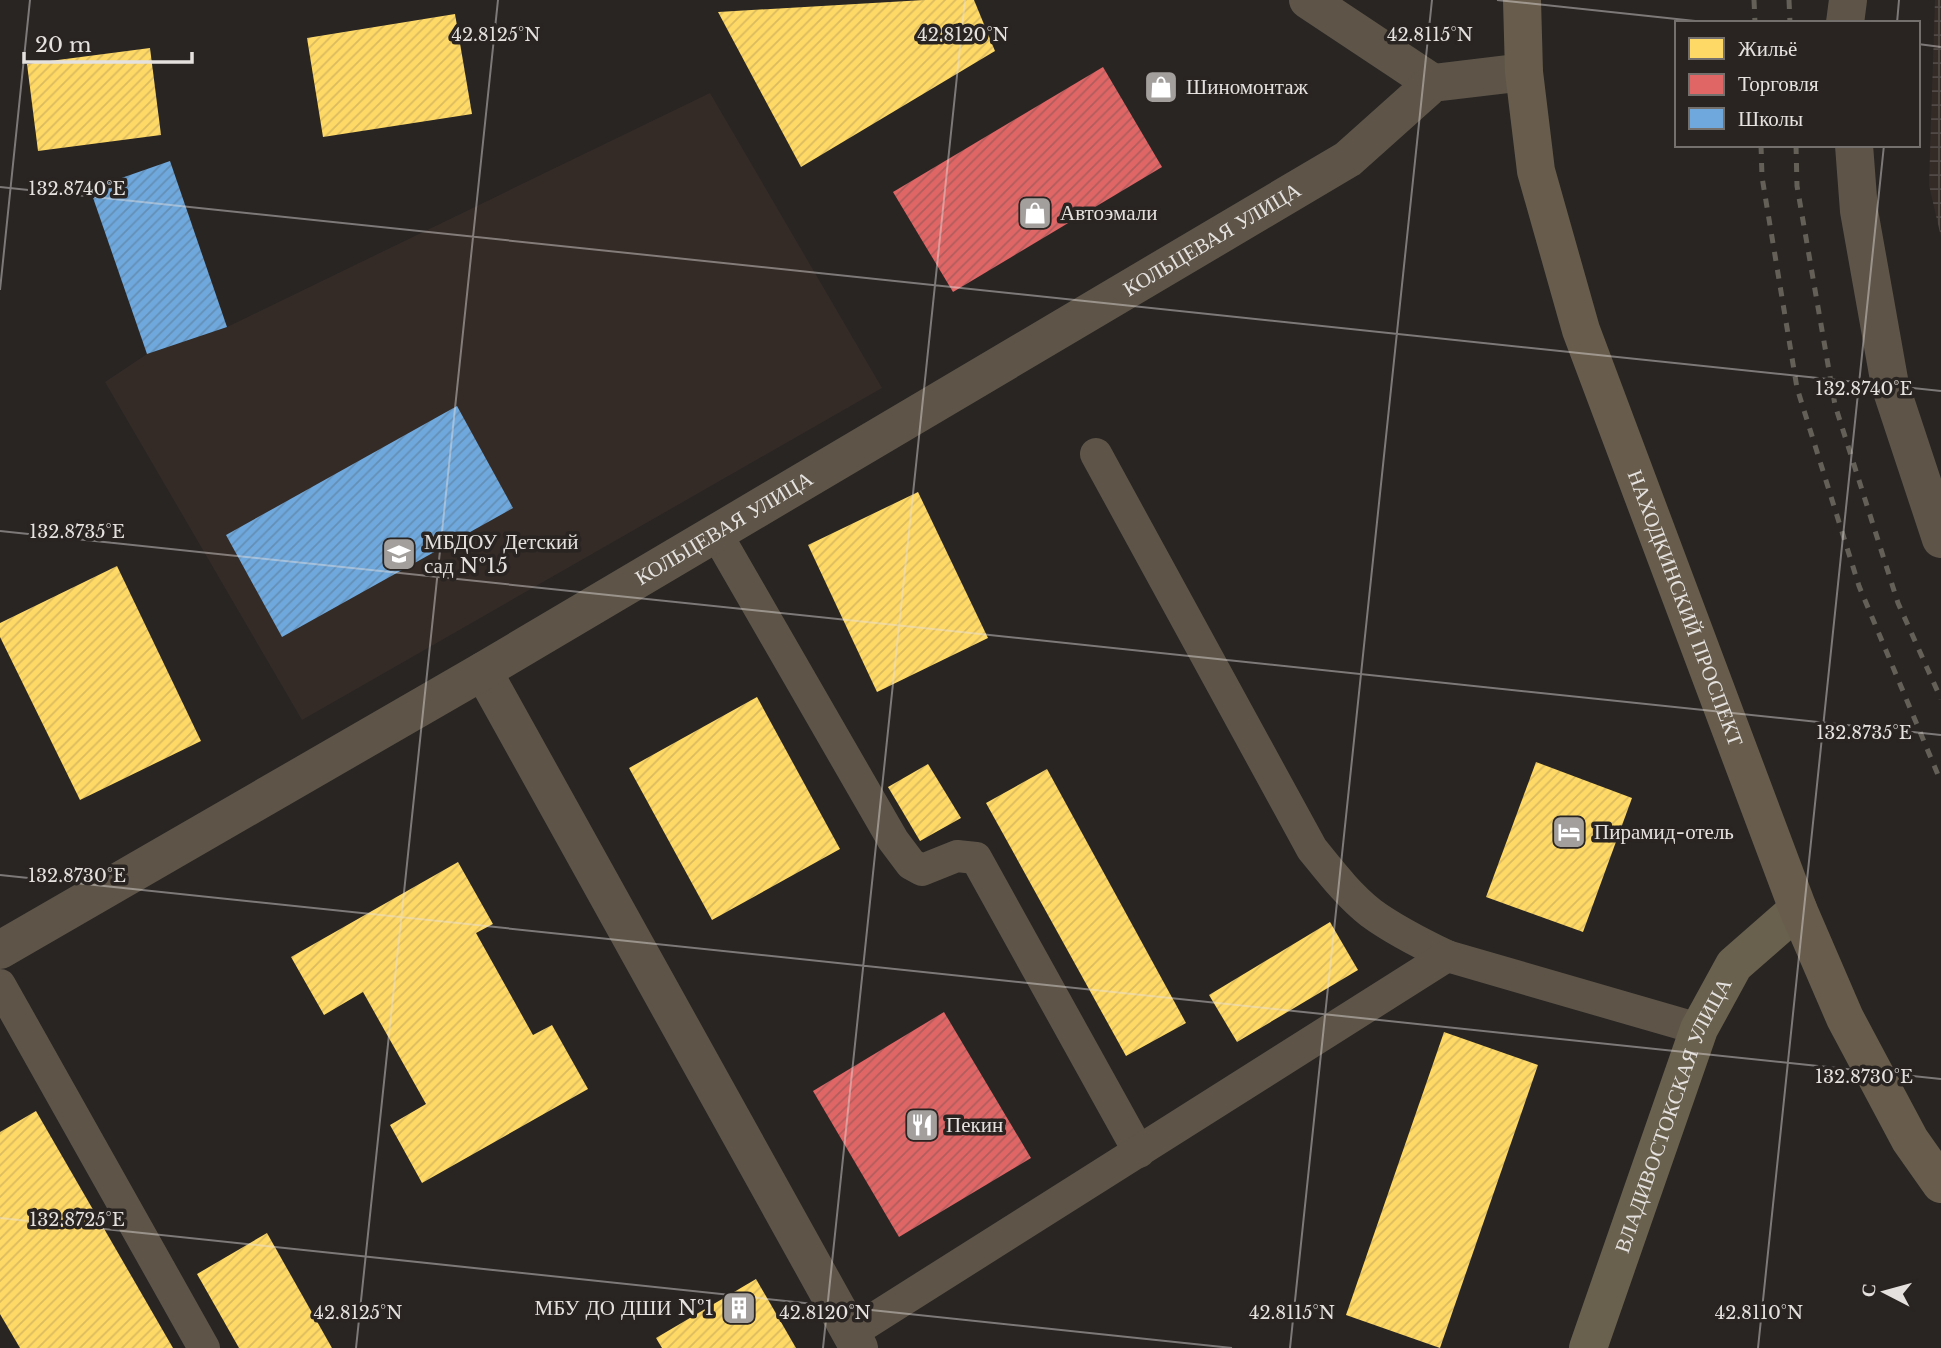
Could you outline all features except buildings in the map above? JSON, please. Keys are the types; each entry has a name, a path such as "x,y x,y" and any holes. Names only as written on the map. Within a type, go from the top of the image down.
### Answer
{"main road":[{"name":"НАХОДКИНСКИЙ ПРОСПЕКТ","path":"1522,0 1524,72 1536,171 1581,330 1798,909 1844,1018 1910,1140 1941,1184"},
{"name":"ВЛАДИВОСТОКСКАЯ УЛИЦА","path":"1588,1348 1699,1029 1734,965 1798,909"}],"street":[{"path":"1308,0 1433,83 1524,72"},
{"path":"1845,21 1848,0"},
{"name":"КОЛЬЦЕВАЯ УЛИЦА","path":"0,950 483,671 1348,159 1433,83"},
{"path":"1854,147 1859,211 1891,385 1941,539"},
{"path":"483,671 855,1341"}],"lane":[{"path":"1096,454 1312,849 1341,885 1370,912 1406,936 1447,956 1699,1029"},
{"path":"716,533 893,841 911,864 922,870 957,856 976,858 1139,1152"},
{"path":"855,1341 1139,1152 1447,956"},
{"path":"0,985 204,1348"}],"shaded area":[{"path":"1935,0 1941,0 1941,237 1929,185"},
{"name":"МБДОУ Детский сад №15","path":"710,93 882,388 302,720 105,382 147,354 227,327"}],"railway":[{"path":"1754,0 1755,21"},
{"path":"1789,0 1790,21"},
{"path":"1761,147 1762,177 1797,388 1859,586 1941,782"},
{"path":"1796,147 1797,186 1835,405 1898,603 1941,699"}],"place":[{"name":"Шиномонтаж","path":"1161,87"},
{"name":"Автоэмали","path":"1035,213"},
{"name":"МБДОУ Детский сад №15","path":"399,554"},
{"name":"Пирамид-отель","path":"1569,832"},
{"name":"Пекин","path":"922,1125"},
{"name":"МБУ ДО ДШИ №1","path":"739,1308"}]}
